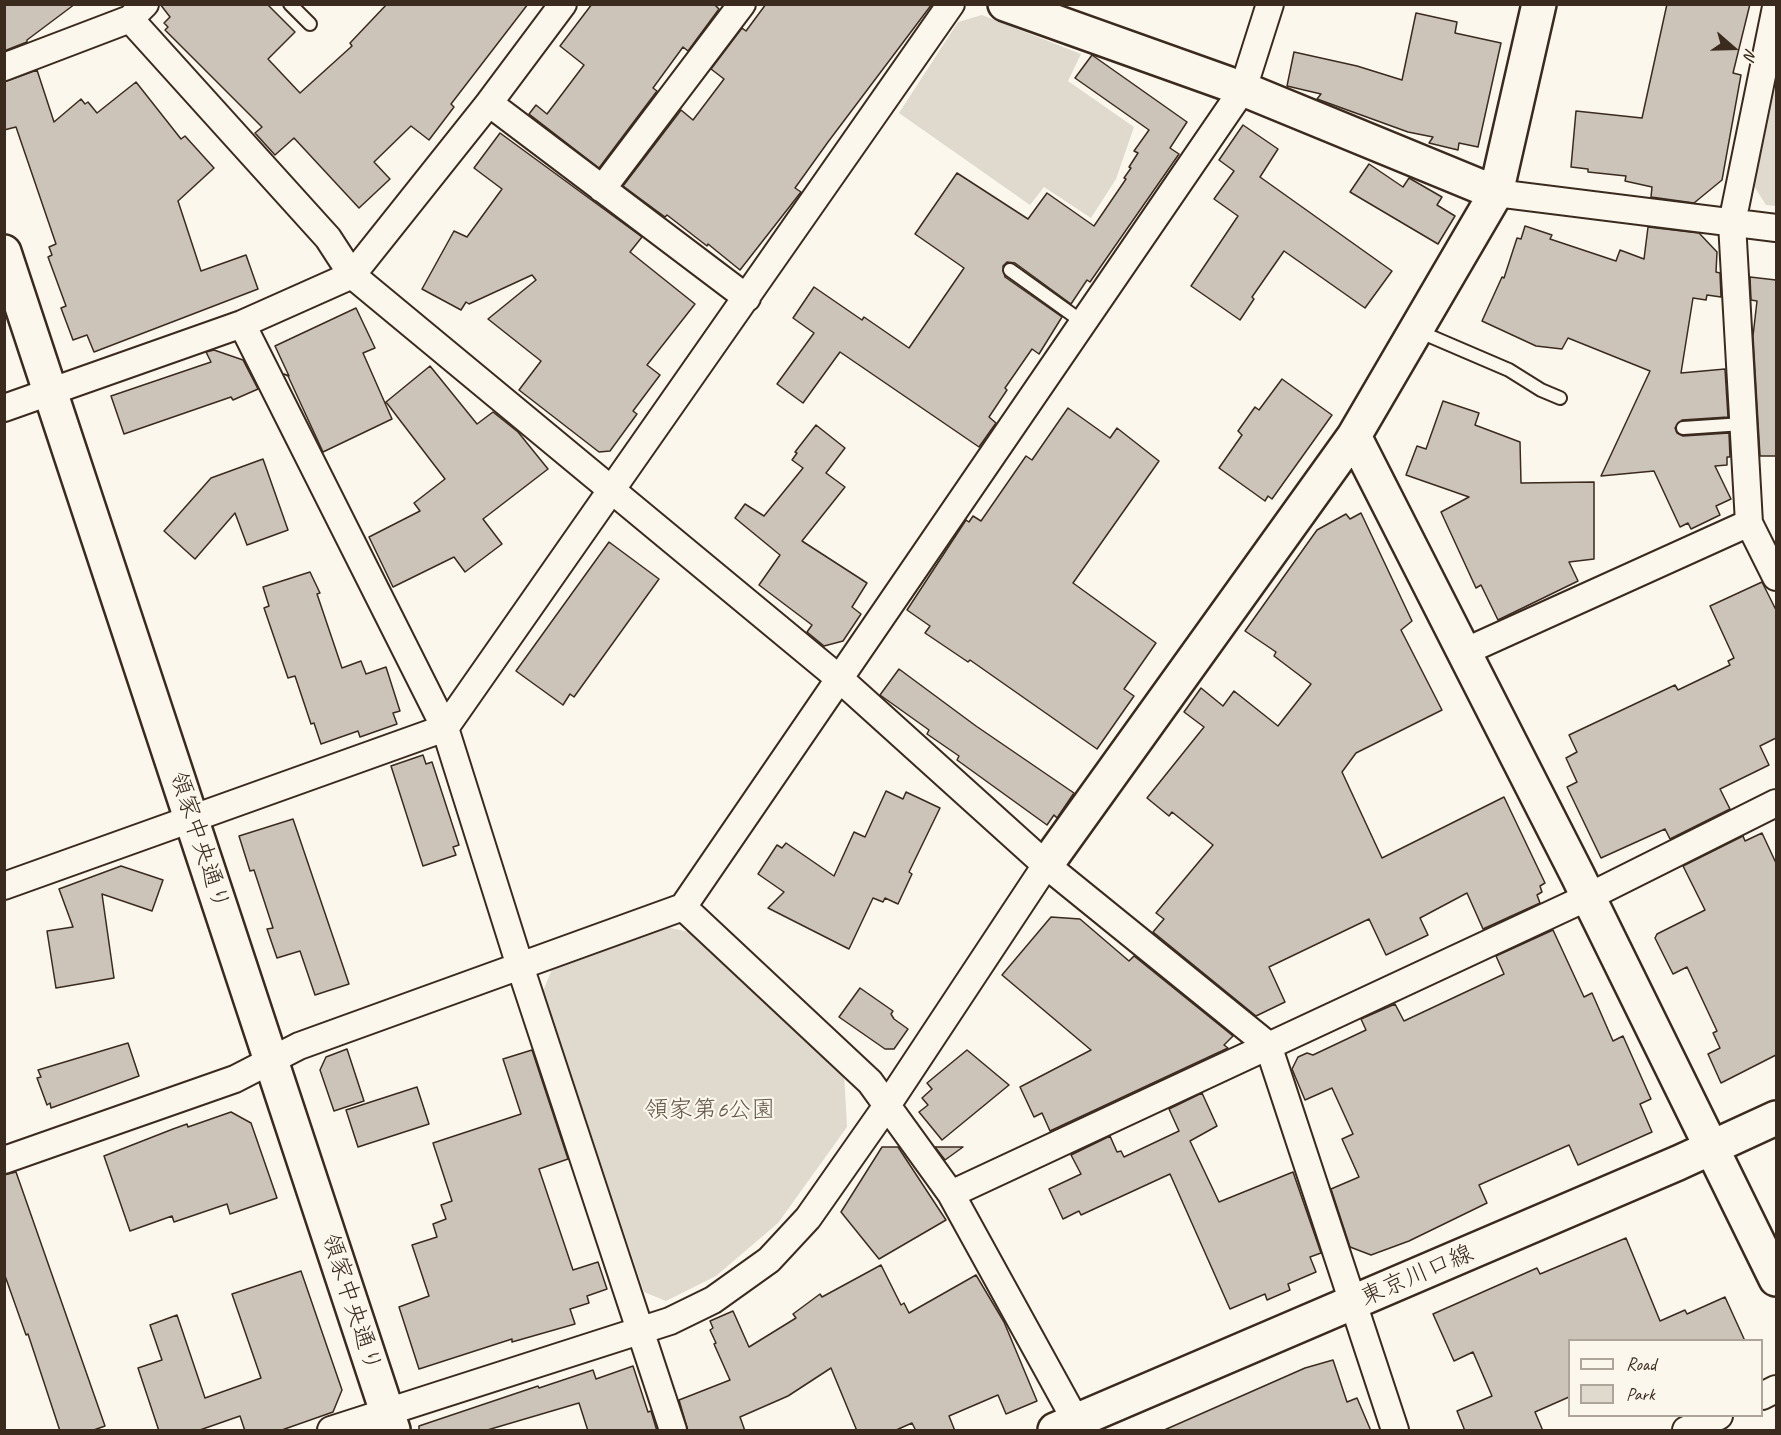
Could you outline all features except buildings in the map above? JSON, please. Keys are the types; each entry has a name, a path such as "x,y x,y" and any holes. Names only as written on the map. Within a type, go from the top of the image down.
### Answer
{"street":[{"path":"602,189 742,4"},
{"path":"4,886 445,728 951,4"},
{"path":"1005,4 1243,89 1496,193 1776,228"},
{"path":"4,1160 235,1079 299,1046 683,907 841,680 1243,89 1270,4"},
{"path":"331,1431 389,1421 670,1321 713,1299 769,1260 808,1218 888,1104 1046,865 1354,436 1496,193 1539,4"},
{"path":"1776,7 1732,223 1749,522 1776,577"},
{"path":"4,408 242,324 352,275 489,103 554,8"},
{"path":"4,67 137,12 328,238 352,275 841,680 1046,865 1268,1045 1395,1431"},
{"path":"489,103 747,298"},
{"name":"領家中央通り","path":"4,252 389,1421"},
{"path":"242,324 445,728 520,966 673,1431"},
{"path":"1354,436 1588,897 1776,1279"},
{"path":"1464,652 1749,522"},
{"path":"951,1194 1588,897 1776,803"},
{"path":"683,907 870,1082 888,1104 951,1194 1066,1426"},
{"name":"東京川口線","path":"1066,1426 1712,1148 1776,1118"},
{"path":"1686,1431 1717,1417"}],"lane":[{"path":"290,4 310,24"},
{"path":"1010,270 1084,323"},
{"path":"1416,330 1509,370 1541,390 1560,398"},
{"path":"1683,428 1743,424"}],"green space":[{"path":"982,15 1081,54 1068,81 1134,127 1116,179 1091,218 1044,187 1030,205 899,113 958,22"},
{"path":"1776,76 1776,206 1766,205 1754,186"},
{"name":"領家第6公園","path":"665,927 690,932 844,1073 847,1127 778,1223 716,1276 666,1301 644,1292 543,991 553,967"}]}
